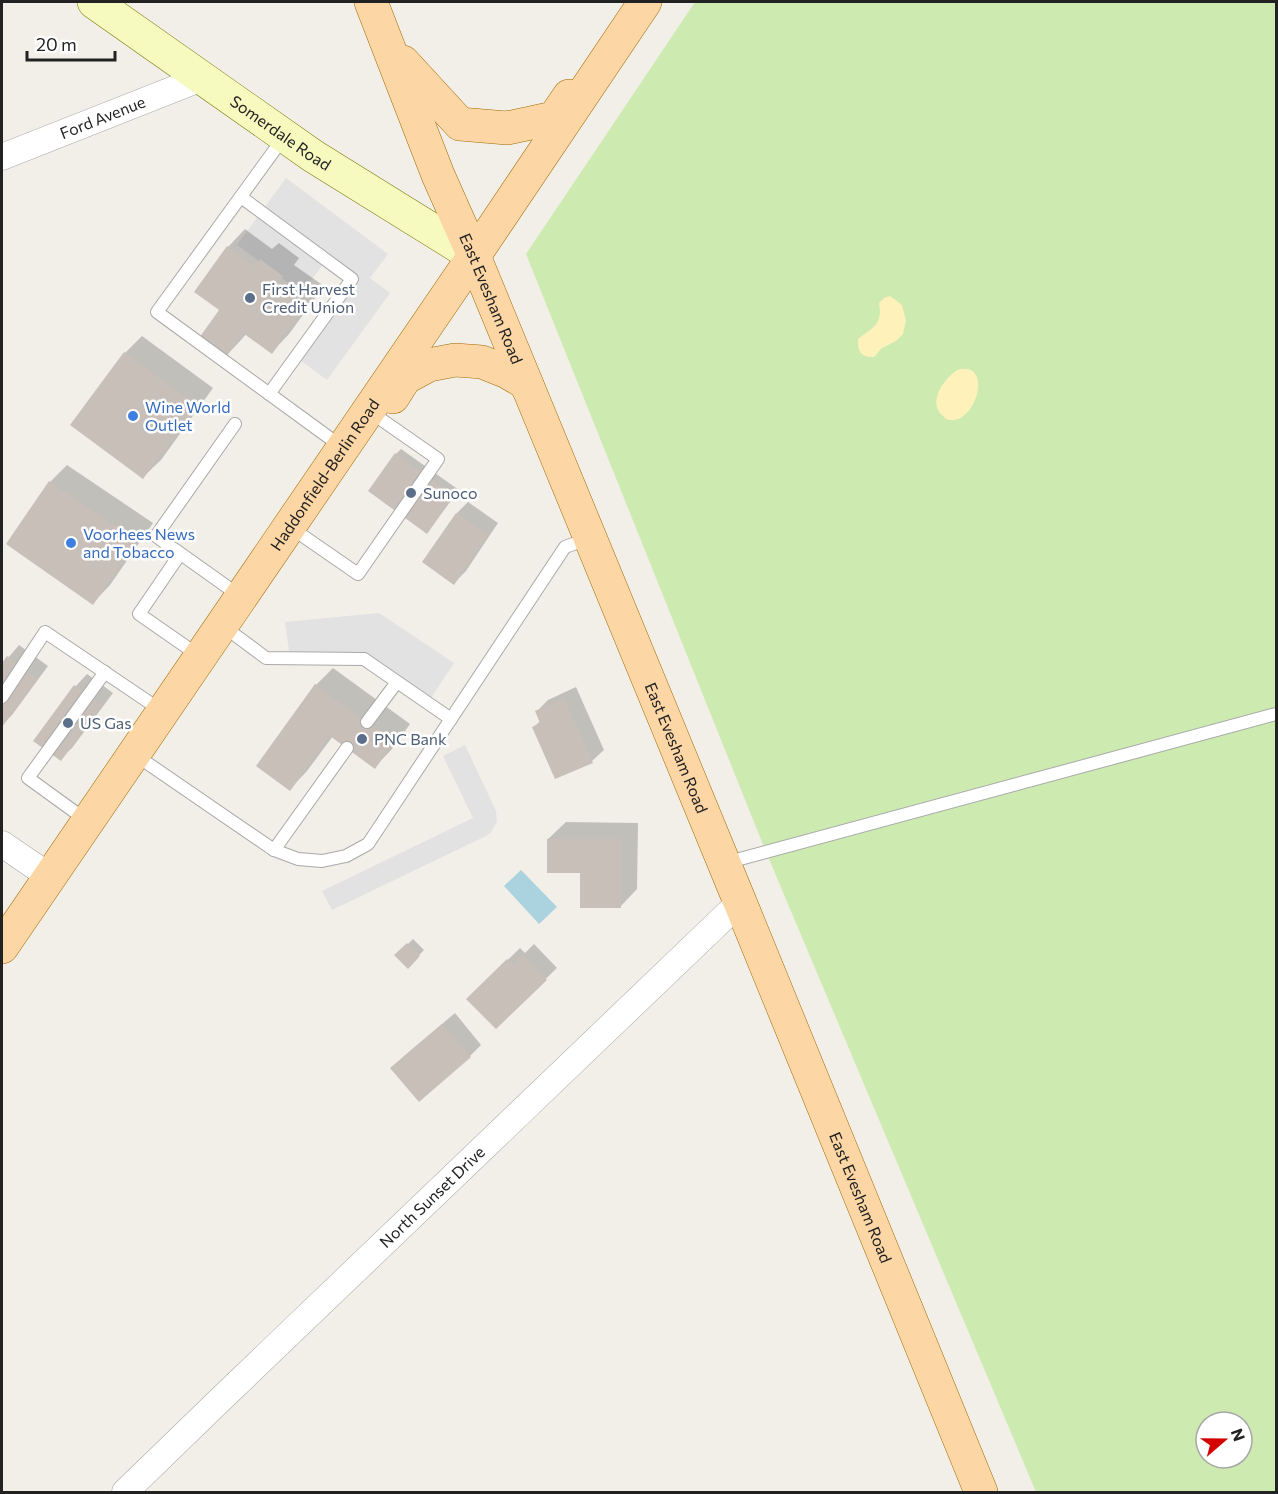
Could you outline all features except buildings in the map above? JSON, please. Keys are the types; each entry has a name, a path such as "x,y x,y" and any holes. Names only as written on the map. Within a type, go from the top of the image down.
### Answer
{"main road":[{"name":"Somerdale Road","path":"94,2 314,156 474,256"},
{"name":"East Evesham Road","path":"371,2 438,175 474,256 981,1492"},
{"name":"Haddonfield-Berlin Road","path":"2,947 645,2"},
{"path":"389,48 460,124 507,128 554,118 571,93 585,90"},
{"path":"372,405 393,396 405,378 429,365 455,360 482,362 507,372 526,383 528,388"}],"street":[{"name":"Ford Avenue","path":"2,157 202,78"},
{"path":"2,844 49,876"},
{"name":"North Sunset Drive","path":"126,1492 740,902"}],"lane":[{"path":"285,136 157,312 343,447"},
{"path":"240,197 352,279 269,394"},
{"path":"289,526 358,574 438,459 372,405"},
{"path":"156,536 235,423"},
{"path":"156,536 241,596"},
{"path":"156,536 180,554 138,614 200,657"},
{"path":"133,753 274,850 298,859 322,861 346,856 368,844 565,547 590,538"},
{"path":"221,625 266,658 364,659 451,719"},
{"path":"2,697 45,632 162,711"},
{"path":"87,821 28,778 105,672"},
{"path":"367,722 397,682"},
{"path":"724,864 1276,714"},
{"path":"274,850 347,748"}],"green space":[{"path":"695,2 1276,2 1276,1492 1036,1492 766,852 526,254"}],"sand":[{"path":"890,296 902,305 906,321 903,334 896,341 882,348 874,357 863,355 858,347 858,339 876,325 880,316 879,303"},
{"path":"959,369 968,369 974,373 978,380 978,389 972,407 966,414 958,419 950,420 945,418 938,409 937,396 948,378"}],"shaded area":[{"path":"286,178 388,254 370,278 390,293 327,380 296,357 352,279 326,260 302,293 237,245"},
{"path":"379,613 454,663 428,702 364,659 290,658 285,622"},
{"path":"465,745 496,811 497,822 491,832 332,910 322,891 473,818 443,756"}],"water":[{"path":"521,870 557,907 539,924 504,886"}],"place":[{"name":"First Harvest Credit Union","path":"250,298"},
{"name":"Wine World Outlet","path":"133,416"},
{"name":"Sunoco","path":"411,493"},
{"name":"Voorhees News and Tobacco","path":"71,543"},
{"name":"US Gas","path":"68,723"},
{"name":"PNC Bank","path":"362,739"}]}
